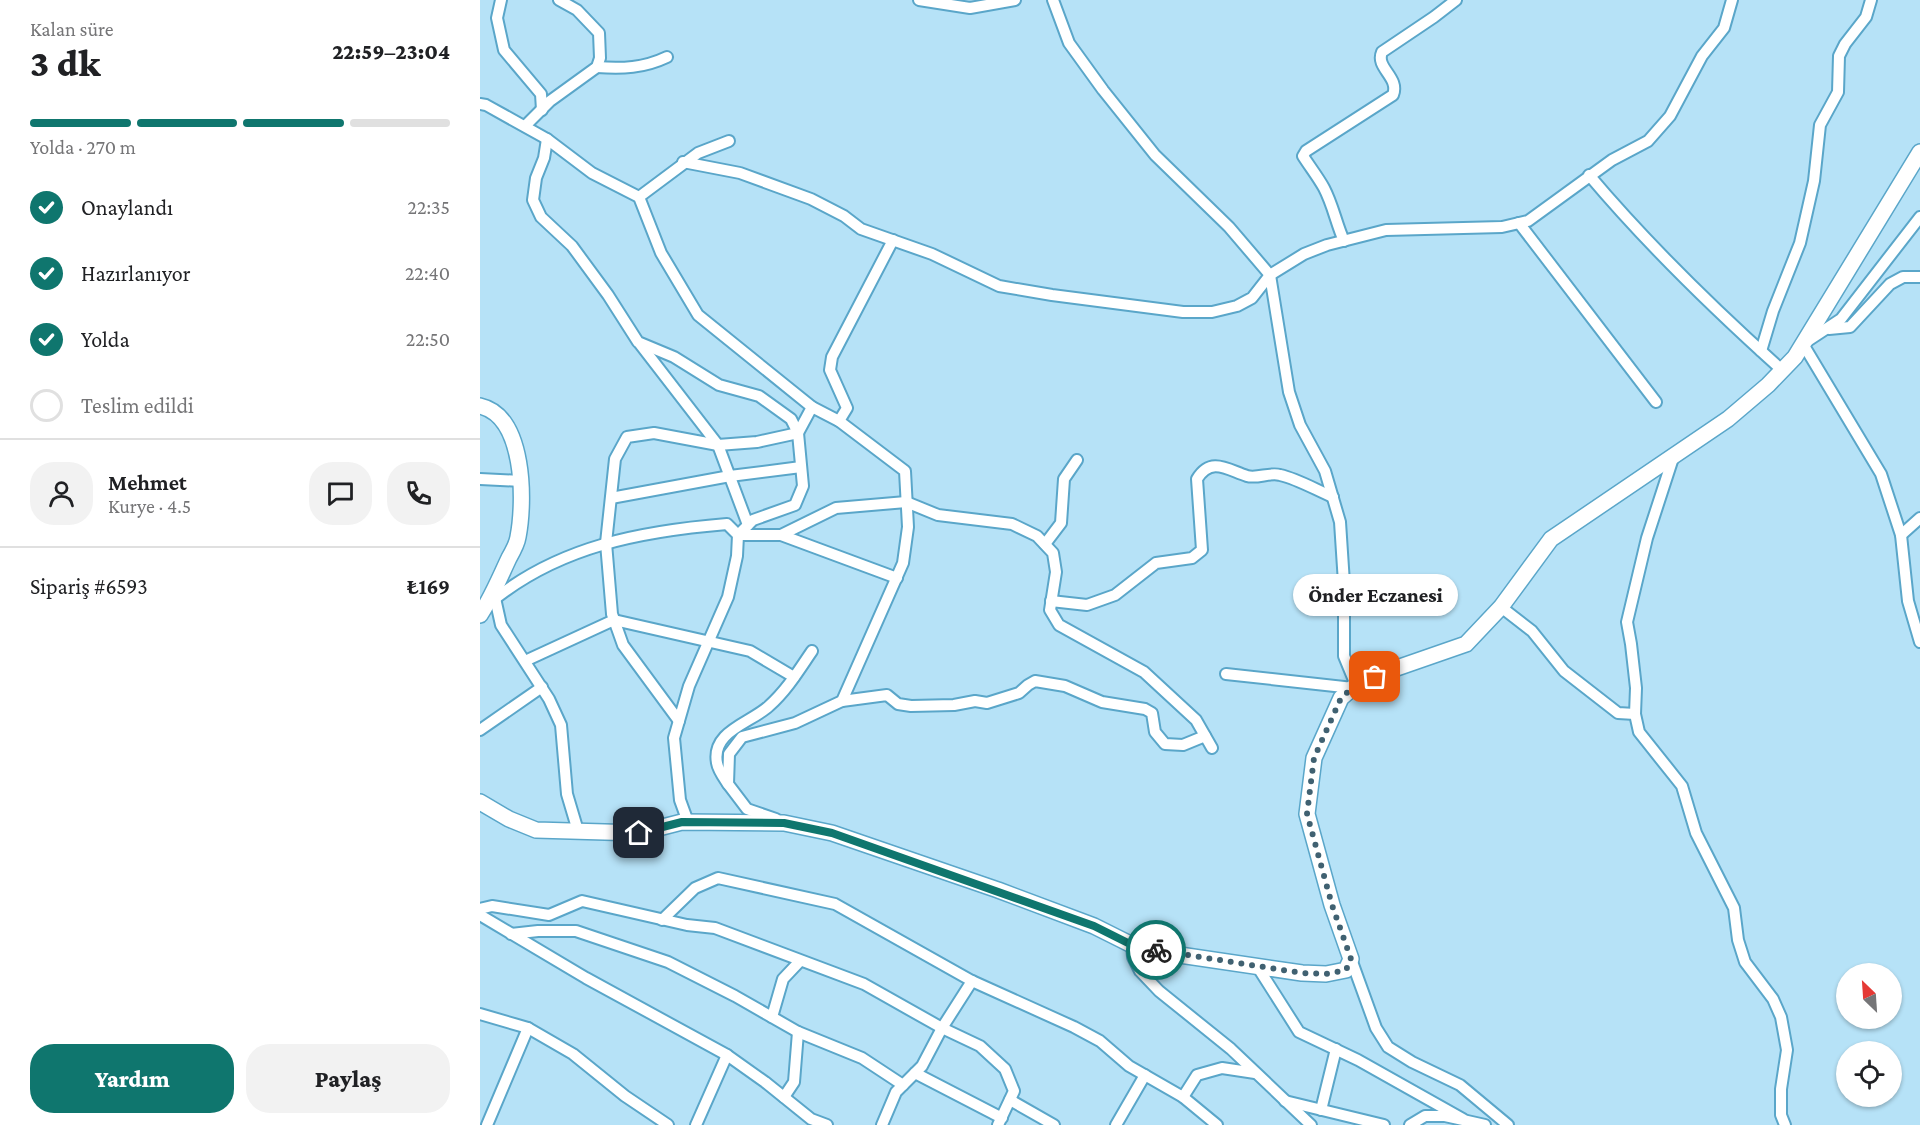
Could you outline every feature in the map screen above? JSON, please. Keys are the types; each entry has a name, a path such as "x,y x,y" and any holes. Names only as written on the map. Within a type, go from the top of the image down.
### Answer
{"street":[{"path":"501,0 497,18 504,51 541,94 542,110"},
{"path":"525,126 550,101 597,67 600,58 599,33 577,10 559,0"},
{"path":"919,0 970,8 1015,0"},
{"path":"1053,0 1069,43 1103,90 1155,155 1229,227 1270,275 1289,392 1300,425 1325,471 1340,522 1344,583 1344,656 1354,686"},
{"path":"1344,241 1323,185 1303,156 1306,151 1393,95 1396,89 1394,81 1381,64 1379,57 1382,52 1456,0"},
{"path":"683,162 740,173 811,199 844,216 861,229 932,254 999,286 1183,312 1212,312 1237,306 1252,298 1270,275 1304,254 1344,241 1386,230 1502,226 1528,220 1589,175 1648,141 1670,116 1702,56 1724,28 1732,0"},
{"path":"1761,351 1773,311 1800,243 1814,181 1820,125 1838,92 1839,56 1845,44 1866,17 1871,0"},
{"path":"597,67 624,69 654,64 667,57"},
{"path":"480,104 547,138 592,173 639,197 661,253 698,315 812,406 839,421 905,471 908,527 903,563 842,701"},
{"path":"547,138 544,158 536,178 533,200 541,216 572,246 638,342 718,445 748,525"},
{"path":"639,197 683,162 698,153 729,141"},
{"path":"1508,1125 1460,1085 1412,1062 1388,1047 1376,1028 1332,905 1307,814 1314,758 1341,698 1354,686 1394,669 1466,644 1501,607 1551,539 1728,419 1795,357 1920,152"},
{"path":"1589,175 1623,214 1727,321 1782,370"},
{"path":"1803,344 1841,319 1920,218"},
{"path":"1519,223 1656,402"},
{"path":"839,421 847,408 830,370 832,357 893,240"},
{"path":"1826,329 1850,327 1890,284 1903,277 1920,277"},
{"path":"638,342 674,357 719,385 759,396 791,419 798,433 803,486 795,505 753,520 738,535 737,556 728,597 689,686 674,738 680,800 688,822"},
{"path":"1803,344 1881,474 1901,535 1908,601 1920,642"},
{"path":"480,406 486,407 506,424 517,457 523,494 518,539 485,606"},
{"path":"798,433 812,406"},
{"path":"680,721 623,645 612,614 606,543 615,459 627,437 654,433 718,445 757,442 798,433"},
{"path":"1673,458 1647,538 1627,622 1636,688 1635,714 1639,732 1682,786 1696,833 1734,908 1738,940 1744,962 1773,999 1781,1017 1787,1050 1781,1089 1782,1115 1785,1125"},
{"path":"1045,544 1061,523 1064,479 1077,460"},
{"path":"1052,602 1087,605 1115,595 1156,563 1192,558 1202,550 1197,479 1202,471 1214,466 1234,469 1249,477 1279,474 1333,497"},
{"path":"611,498 730,476 801,467"},
{"path":"480,479 521,481"},
{"path":"781,535 836,508 906,502 938,515 1012,524 1037,536 1053,553 1056,572 1050,610 1059,625 1144,672 1196,720 1212,748"},
{"path":"1901,535 1920,518"},
{"path":"485,606 510,587 557,559 606,543 677,528 727,524 738,535 781,535 897,578"},
{"path":"485,606 501,625 542,687 561,725 567,794 578,831"},
{"path":"1501,607 1532,631 1564,671 1618,713 1635,714"},
{"path":"525,662 614,620 750,651 794,677"},
{"path":"812,651 787,687 768,708 732,729 717,748 717,765 747,809 784,823 832,833 998,890 1094,926 1132,945 1173,954 1326,974 1346,970 1351,959"},
{"path":"1226,674 1354,686"},
{"path":"728,784 729,754 742,737 795,723 842,701 887,695 898,704 911,706 954,705 975,701 987,703 1019,693 1035,681 1065,686 1102,702 1145,709 1152,713 1155,732 1165,744 1183,745 1205,736"},
{"path":"480,730 542,687"},
{"path":"480,802 509,819 536,830 639,833 688,822 784,823"},
{"path":"662,920 695,888 718,878 835,904 972,981 1074,1026 1100,1041 1129,1066 1183,1097 1217,1125"},
{"path":"480,909 492,906 549,915 582,901 662,920 715,928 864,984 942,1028 980,1046 1005,1069 1014,1091 1000,1121 915,1073"},
{"path":"480,915 586,978 727,1055 811,1119 827,1125"},
{"path":"511,934 538,931 576,932 668,962 735,996 798,1032 862,1058 903,1085"},
{"path":"1132,945 1133,957 1140,971 1159,992 1199,1022 1311,1125"},
{"path":"772,1017 783,979 800,961"},
{"path":"1257,966 1299,1032 1336,1049 1463,1119"},
{"path":"882,1125 896,1092 922,1066 942,1028 972,981"},
{"path":"480,1014 528,1028 573,1054 625,1096 668,1125"},
{"path":"487,1123 528,1028"},
{"path":"784,1097 794,1082 798,1032"},
{"path":"1321,1110 1336,1049"},
{"path":"696,1125 727,1055"},
{"path":"1183,1097 1197,1075 1222,1068 1255,1073"},
{"path":"1116,1125 1145,1075"},
{"path":"1283,1100 1384,1125"},
{"path":"1010,1101 1036,1121 1054,1125"},
{"path":"1410,1125 1425,1116 1445,1116 1485,1125"}],"way so far":[{"path":"1156,950 1302,973 1326,974 1346,970 1351,959 1332,905 1307,814 1314,758 1341,698 1356,685 1375,677"}],"place":[{"name":"Önder Eczanesi","path":"1375,677"}],"route":[{"path":"639,833 682,822 784,823 832,833 998,890 1094,926 1132,945 1156,950"}]}
